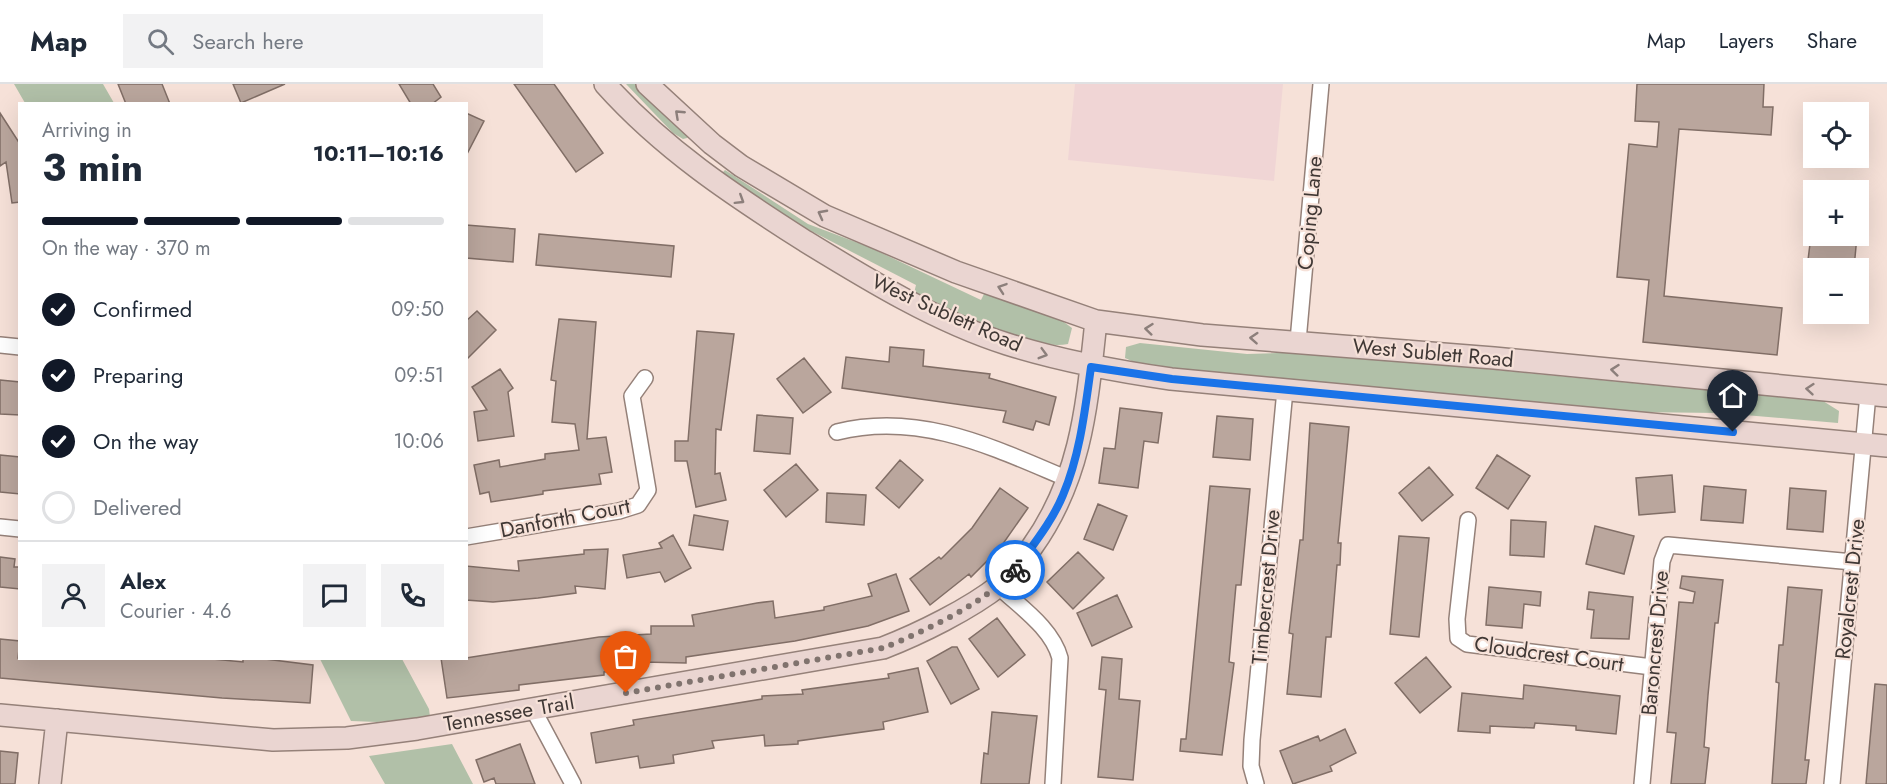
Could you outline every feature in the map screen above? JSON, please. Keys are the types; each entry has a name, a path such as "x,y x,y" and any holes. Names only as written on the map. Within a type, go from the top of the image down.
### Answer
{"main road":[{"name":"West Sublett Road","path":"605,84 627,109 692,166 723,189 889,291 1005,344 1091,367 1172,379 1887,446"},
{"name":"West Sublett Road","path":"647,84 712,144 771,186 825,216 956,272 1096,321 1158,330 1877,395"},
{"path":"692,166 712,144"},
{"name":"Tennessee Trail","path":"0,715 273,740 347,738 417,729 883,648 914,636 998,586 1014,572 1043,530 1063,496 1080,437 1096,321"},
{"path":"50,784 57,720"}],"street":[{"name":"Coping Lane","path":"1298,342 1321,84"},
{"path":"0,345 18,347"},
{"name":"Danforth Court","path":"468,537 619,511 638,505 648,490 632,396 645,378"},
{"name":"Timbercrest Drive","path":"1256,784 1251,766 1252,740 1285,390"},
{"name":"Royalcrest Drive","path":"1832,784 1864,444 1877,395"},
{"path":"837,432 865,425 952,433 1068,479"},
{"name":"Cloudcrest Court","path":"1468,520 1456,619 1458,638 1467,644 1478,646 1652,667"},
{"path":"0,527 18,529"},
{"name":"Baroncrest Drive","path":"1642,784 1662,561 1668,545 1853,562"},
{"path":"998,586 1048,634 1056,645 1059,658 1053,784"},
{"path":"532,709 573,784"}],"shaded area":[{"path":"1075,84 1283,84 1274,181 1068,160"}],"green space":[{"path":"14,84 103,84 113,102 24,102"},
{"path":"626,84 643,84 689,136 683,139 673,133"},
{"path":"725,170 808,224 869,247 981,300 985,292 1057,317 1072,328 1068,344 1052,345 1012,336 914,293 916,285 784,217 722,173"},
{"path":"1140,343 1247,354 1306,352 1823,401 1839,411 1838,423 1721,413 1629,412 1143,366 1125,358 1126,347"},
{"path":"320,660 403,660 429,709 430,717 377,722 351,721"},
{"path":"452,744 473,784 385,784 369,756"}],"building":[{"path":"118,84 162,84 169,102 125,102"},
{"path":"233,84 285,84 243,102 241,102"},
{"path":"399,84 433,84 441,97 435,102 410,102"},
{"path":"514,84 554,84 603,153 576,172"},
{"path":"1637,84 1764,84 1763,107 1773,107 1771,135 1679,129 1664,296 1782,308 1777,355 1643,342 1649,280 1617,277 1629,144 1657,147 1659,122 1635,121"},
{"path":"0,113 18,141 18,202 12,203 6,162 0,166"},
{"path":"468,114 484,121 468,152"},
{"path":"468,225 515,229 513,262 468,258"},
{"path":"539,234 674,246 671,277 536,265"},
{"path":"1810,246 1856,246 1855,258 1808,258"},
{"path":"477,311 496,330 468,358 468,319"},
{"path":"559,319 596,322 587,439 606,437 612,472 599,474 601,484 543,491 543,494 491,502 489,492 480,494 474,465 499,460 500,467 545,459 545,454 579,450 575,424 552,422 556,381 551,380"},
{"path":"697,331 734,334 721,430 716,429 715,474 720,473 726,500 696,507 687,461 675,461 675,441 688,441"},
{"path":"890,347 924,350 923,366 990,374 989,378 1056,397 1049,425 1036,421 1033,430 1003,422 1006,411 842,388 846,357 889,362"},
{"path":"804,358 831,392 803,413 777,379"},
{"path":"500,369 513,388 508,392 514,436 478,441 474,412 487,410 472,387"},
{"path":"0,380 18,382 18,415 0,414"},
{"path":"1120,408 1162,413 1158,443 1144,441 1138,488 1099,483 1104,448 1115,449"},
{"path":"757,415 793,418 790,454 754,451"},
{"path":"1217,416 1253,419 1250,460 1213,457"},
{"path":"1310,423 1349,427 1338,543 1341,543 1340,565 1337,565 1331,637 1326,637 1321,697 1287,694 1293,634 1289,633 1300,540 1303,540"},
{"path":"0,455 18,457 18,494 0,492"},
{"path":"1497,455 1530,476 1508,509 1476,488"},
{"path":"900,460 923,480 899,508 876,488"},
{"path":"796,464 818,490 786,517 764,490"},
{"path":"1429,467 1453,495 1422,521 1399,493"},
{"path":"1672,475 1675,512 1639,515 1636,478"},
{"path":"1210,486 1250,489 1241,585 1236,585 1229,662 1234,663 1222,755 1180,751 1181,739 1186,739"},
{"path":"1704,486 1746,490 1743,523 1701,520"},
{"path":"1000,488 1028,508 1000,548 971,577 969,574 930,605 910,579 939,557 941,559 972,528"},
{"path":"1790,488 1826,491 1823,532 1787,529"},
{"path":"827,493 866,495 864,525 826,522"},
{"path":"1098,504 1127,516 1113,550 1084,539"},
{"path":"694,515 728,521 723,550 689,545"},
{"path":"1511,520 1546,522 1544,557 1510,555"},
{"path":"1595,526 1634,536 1624,574 1586,564"},
{"path":"673,535 691,568 665,582 660,572 627,578 623,555 662,548 659,543"},
{"path":"1399,536 1429,538 1419,637 1390,634"},
{"path":"608,549 605,589 575,586 576,593 493,602 468,600 468,566 519,571 518,561 584,554 584,550"},
{"path":"1078,552 1104,578 1073,609 1047,582"},
{"path":"0,557 15,559 14,567 18,567 18,589 0,587"},
{"path":"896,574 909,611 868,626 795,641 686,657 686,663 643,662 644,667 604,672 604,675 519,685 519,690 447,698 441,660 468,660 468,658 599,637 651,634 651,626 694,626 692,615 757,603 773,601 775,618 824,610 824,607 872,596 868,584"},
{"path":"1682,576 1723,580 1718,623 1715,623 1708,695 1704,747 1709,748 1705,784 1671,784 1676,733 1667,732 1679,602 1693,603 1695,592 1680,588"},
{"path":"1489,587 1541,592 1540,606 1524,604 1522,628 1486,625"},
{"path":"1788,587 1822,590 1805,760 1809,760 1806,784 1772,784 1779,683 1776,682 1779,645 1783,645"},
{"path":"1589,592 1633,597 1629,639 1591,638 1594,610 1587,609"},
{"path":"1117,595 1132,627 1092,646 1077,613"},
{"path":"997,618 1025,655 998,677 969,639"},
{"path":"0,639 18,641 18,660 222,660 243,662 243,660 273,660 313,665 310,703 222,698 0,678"},
{"path":"952,647 957,647 979,689 951,704 927,661"},
{"path":"1102,657 1122,659 1119,699 1140,701 1133,780 1098,777 1106,690 1099,689"},
{"path":"1426,657 1451,687 1420,713 1395,683"},
{"path":"918,668 928,712 883,722 884,729 798,741 798,744 765,746 764,735 712,741 714,748 673,755 674,763 640,768 638,756 596,763 591,733 634,725 633,720 762,699 762,696 803,694 802,690 889,678 888,674"},
{"path":"1875,684 1887,685 1887,784 1866,784"},
{"path":"1524,685 1620,696 1616,734 1576,730 1576,726 1535,723 1534,728 1490,726 1490,733 1458,731 1462,693 1523,699"},
{"path":"992,712 1037,716 1029,784 981,784 984,753 988,754"},
{"path":"1345,729 1356,753 1330,766 1332,771 1293,784 1280,751 1318,736 1320,741"},
{"path":"520,744 535,784 496,784 494,778 484,782 476,760"},
{"path":"0,751 18,753 15,784 0,784"}],"way so far":[{"path":"626,693 883,648 914,636 950,615 998,586 1015,570"}],"route":[{"path":"1015,570 1063,496 1080,437 1091,367 1172,379 1733,432"}]}
